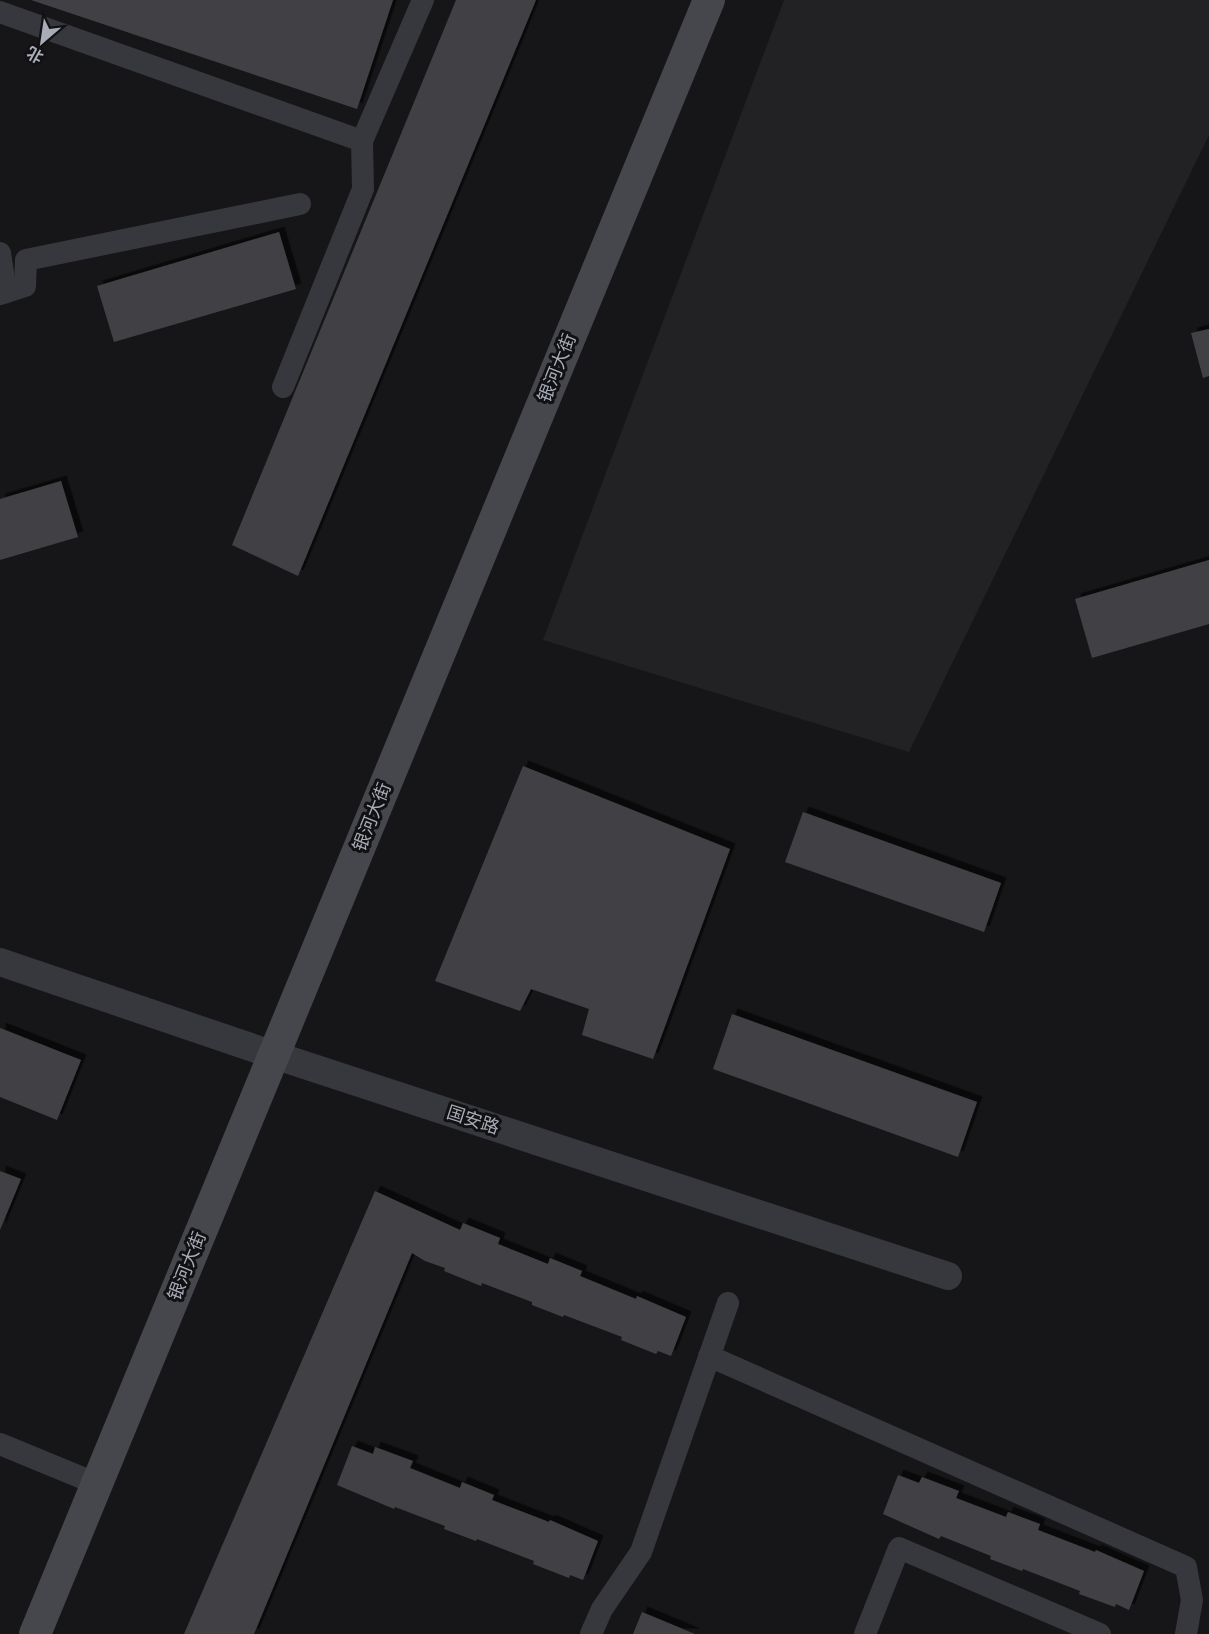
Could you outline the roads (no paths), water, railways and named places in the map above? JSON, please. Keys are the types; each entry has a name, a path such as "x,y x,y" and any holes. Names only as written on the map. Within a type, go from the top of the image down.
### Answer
{"main road":[{"name":"银河大街","path":"35,1634 709,0"}],"street":[{"path":"283,387 363,189 362,141 423,0"},
{"path":"0,12 362,141"},
{"path":"0,253 3,293 25,286 26,260 300,204"},
{"name":"国安路","path":"0,962 274,1055 948,1276"},
{"path":"591,1634 602,1609 641,1552 728,1303"},
{"path":"709,1356 1186,1568 1192,1600 1186,1634"},
{"path":"0,1444 97,1484"},
{"path":"865,1634 899,1548 1100,1634"}]}
